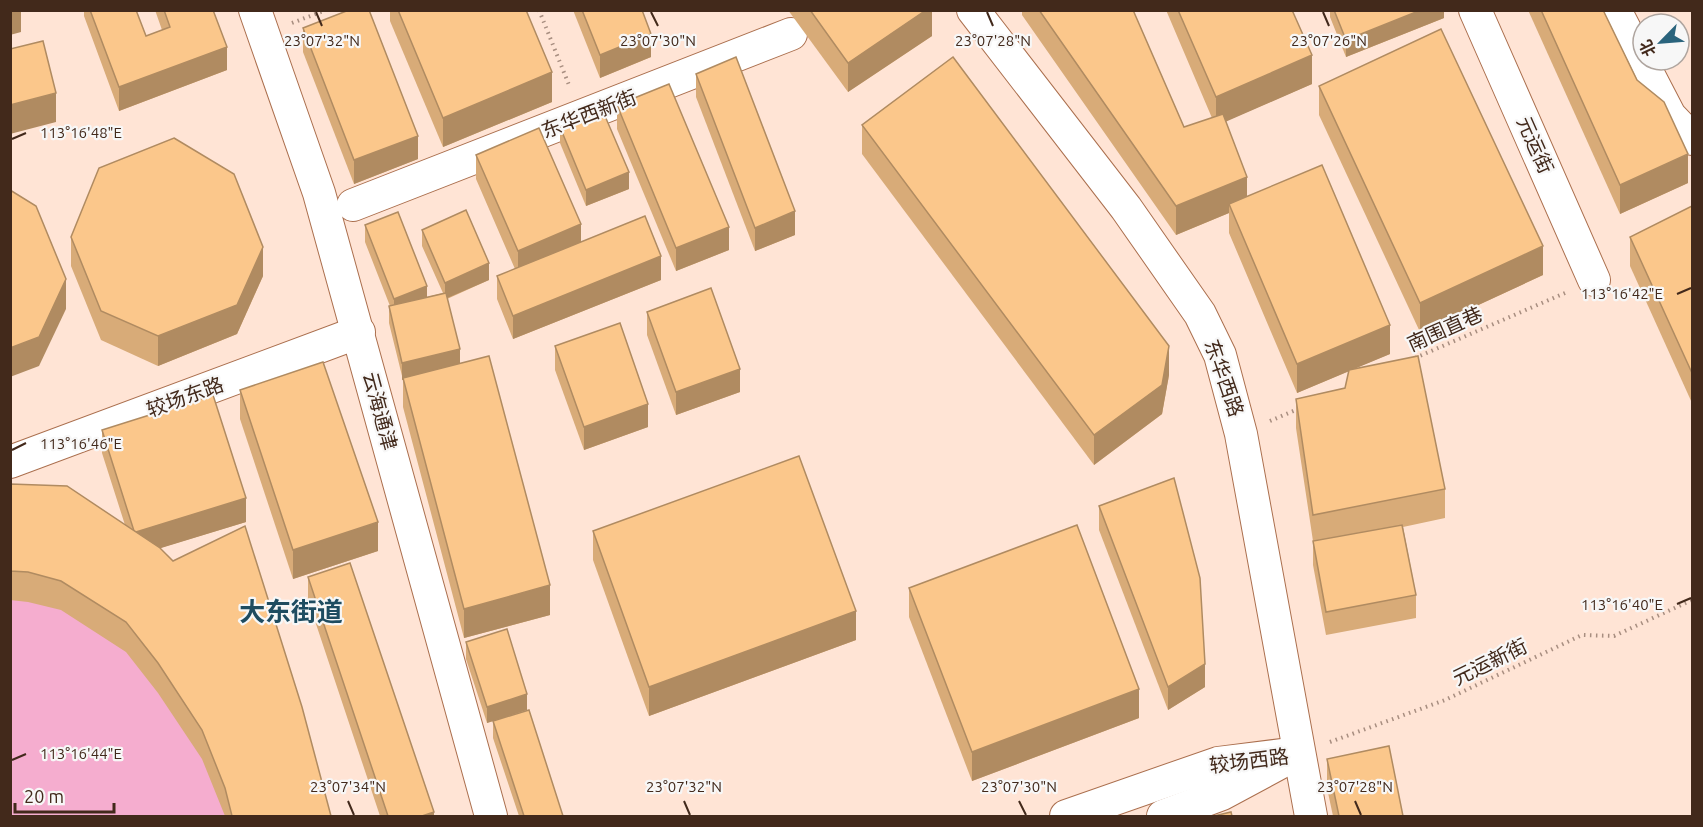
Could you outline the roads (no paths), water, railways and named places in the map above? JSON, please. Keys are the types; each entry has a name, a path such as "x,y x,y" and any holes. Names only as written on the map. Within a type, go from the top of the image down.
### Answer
{"street":[{"name":"云海通津","path":"255,10 319,193 491,816"},
{"name":"东华西路","path":"973,10 1126,208 1200,314 1220,356 1241,434 1311,816"},
{"name":"元运街","path":"1475,10 1594,280"},
{"path":"1615,10 1670,116 1692,139"},
{"name":"东华西新街","path":"353,205 791,34"},
{"name":"较场东路","path":"10,462 358,332"},
{"name":"较场西路","path":"1066,816 1218,763 1298,753"},
{"name":"较场西路","path":"1163,816 1237,787 1298,753"}],"district":[{"name":"大东街道","path":"291,612"}]}
